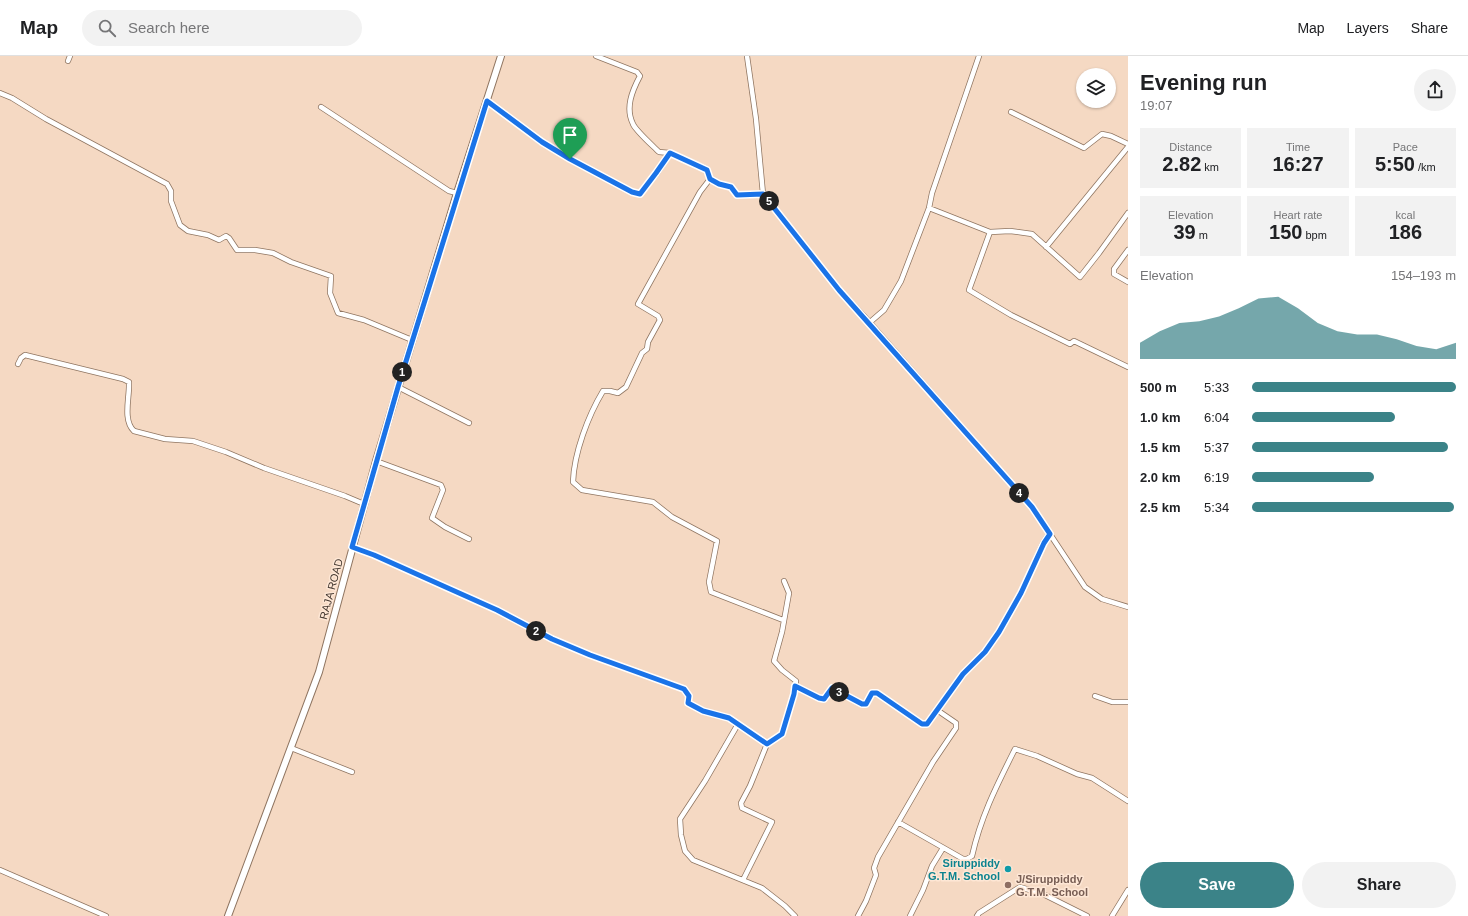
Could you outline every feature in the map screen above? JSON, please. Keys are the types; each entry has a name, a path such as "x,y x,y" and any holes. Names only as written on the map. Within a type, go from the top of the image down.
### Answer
{"street":[{"name":"RAJA ROAD","path":"228,916 318,672 376,460 457,193 501,56"},
{"path":"596,56 637,72 640,76 632,91 629,108 633,125 659,152 670,153 707,170 710,179 719,184 731,187 737,195 763,194"},
{"path":"747,56 756,119 763,194 839,290 1032,507 1085,587 1102,599 1128,608"},
{"path":"869,323 884,310 901,281 929,208 932,193 979,56"},
{"path":"0,93 12,98 46,119 167,184 171,191 171,201 180,225 188,231 208,235 219,240 226,236 237,250 255,250 273,253 291,262 331,276 330,293 338,313 364,320 412,340"},
{"path":"487,101 542,142 570,159 632,192 640,194 670,153"},
{"path":"321,107 449,190 457,193"},
{"path":"1011,112 1084,148 1102,134 1111,136 1128,144"},
{"path":"1046,247 1128,147"},
{"path":"710,179 700,192 638,304 658,316 660,320 648,342 647,349 642,353 626,387 618,393 604,391 598,400 587,424 574,467 573,482 582,490 653,502 672,517 717,541 709,582 711,592 783,620"},
{"path":"929,208 990,232 1010,231 1032,234 1080,277 1128,213"},
{"path":"990,232 969,290 1011,315 1070,344 1074,341 1128,367"},
{"path":"1128,250 1114,269 1114,274 1128,282"},
{"path":"18,364 21,358 25,356 123,379 128,382 130,386 128,421 134,431 165,439 193,441 364,504"},
{"path":"398,387 469,423"},
{"path":"376,460 441,485 443,490 432,518 445,527 469,539"},
{"path":"795,686 824,699 832,688 862,704 866,704 872,693 877,693 922,724 927,724 963,674 985,652 999,632 1021,593 1044,543 1050,534"},
{"path":"352,547 374,555 490,607 559,642 590,655 684,689 689,696 688,703 703,711 729,718 767,744"},
{"path":"743,880 772,822 742,808 741,803 750,786 767,744 782,734 794,694 796,681 782,670 774,661 782,632 789,593 784,581"},
{"path":"1095,696 1112,702 1128,702"},
{"path":"858,916 866,901 876,875 874,868 878,856 933,762 956,728 956,723 937,710"},
{"path":"738,724 705,781 680,819 681,835 685,851 693,860 762,888 795,916"},
{"path":"291,748 352,772"},
{"path":"898,822 965,860 972,856 977,833 986,808 1014,749 1038,756 1077,774 1092,778 1128,801"},
{"path":"910,916 924,890 932,866 943,848"},
{"path":"0,870 106,916"},
{"path":"977,916 979,913 1020,887 1043,894 1087,916"},
{"path":"1112,916 1128,890"}],"place":[{"name":"Siruppiddy G.T.M. School","path":"1008,869"},
{"name":"J/Siruppiddy G.T.M. School","path":"1008,885"}],"route":[{"path":"487,101 542,142 570,159 632,192 640,194 670,153 707,170 710,179 719,184 731,187 737,195 763,194 839,290 1032,507 1050,534 1044,543 1021,593 999,632 985,652 963,674 927,724 922,724 877,693 872,693 866,704 862,704 832,688 824,699 795,686 782,734 767,744 729,718 703,711 688,703 689,696 684,689 590,655 552,639 497,610 374,555 352,547 398,387 457,193 487,101"}]}
